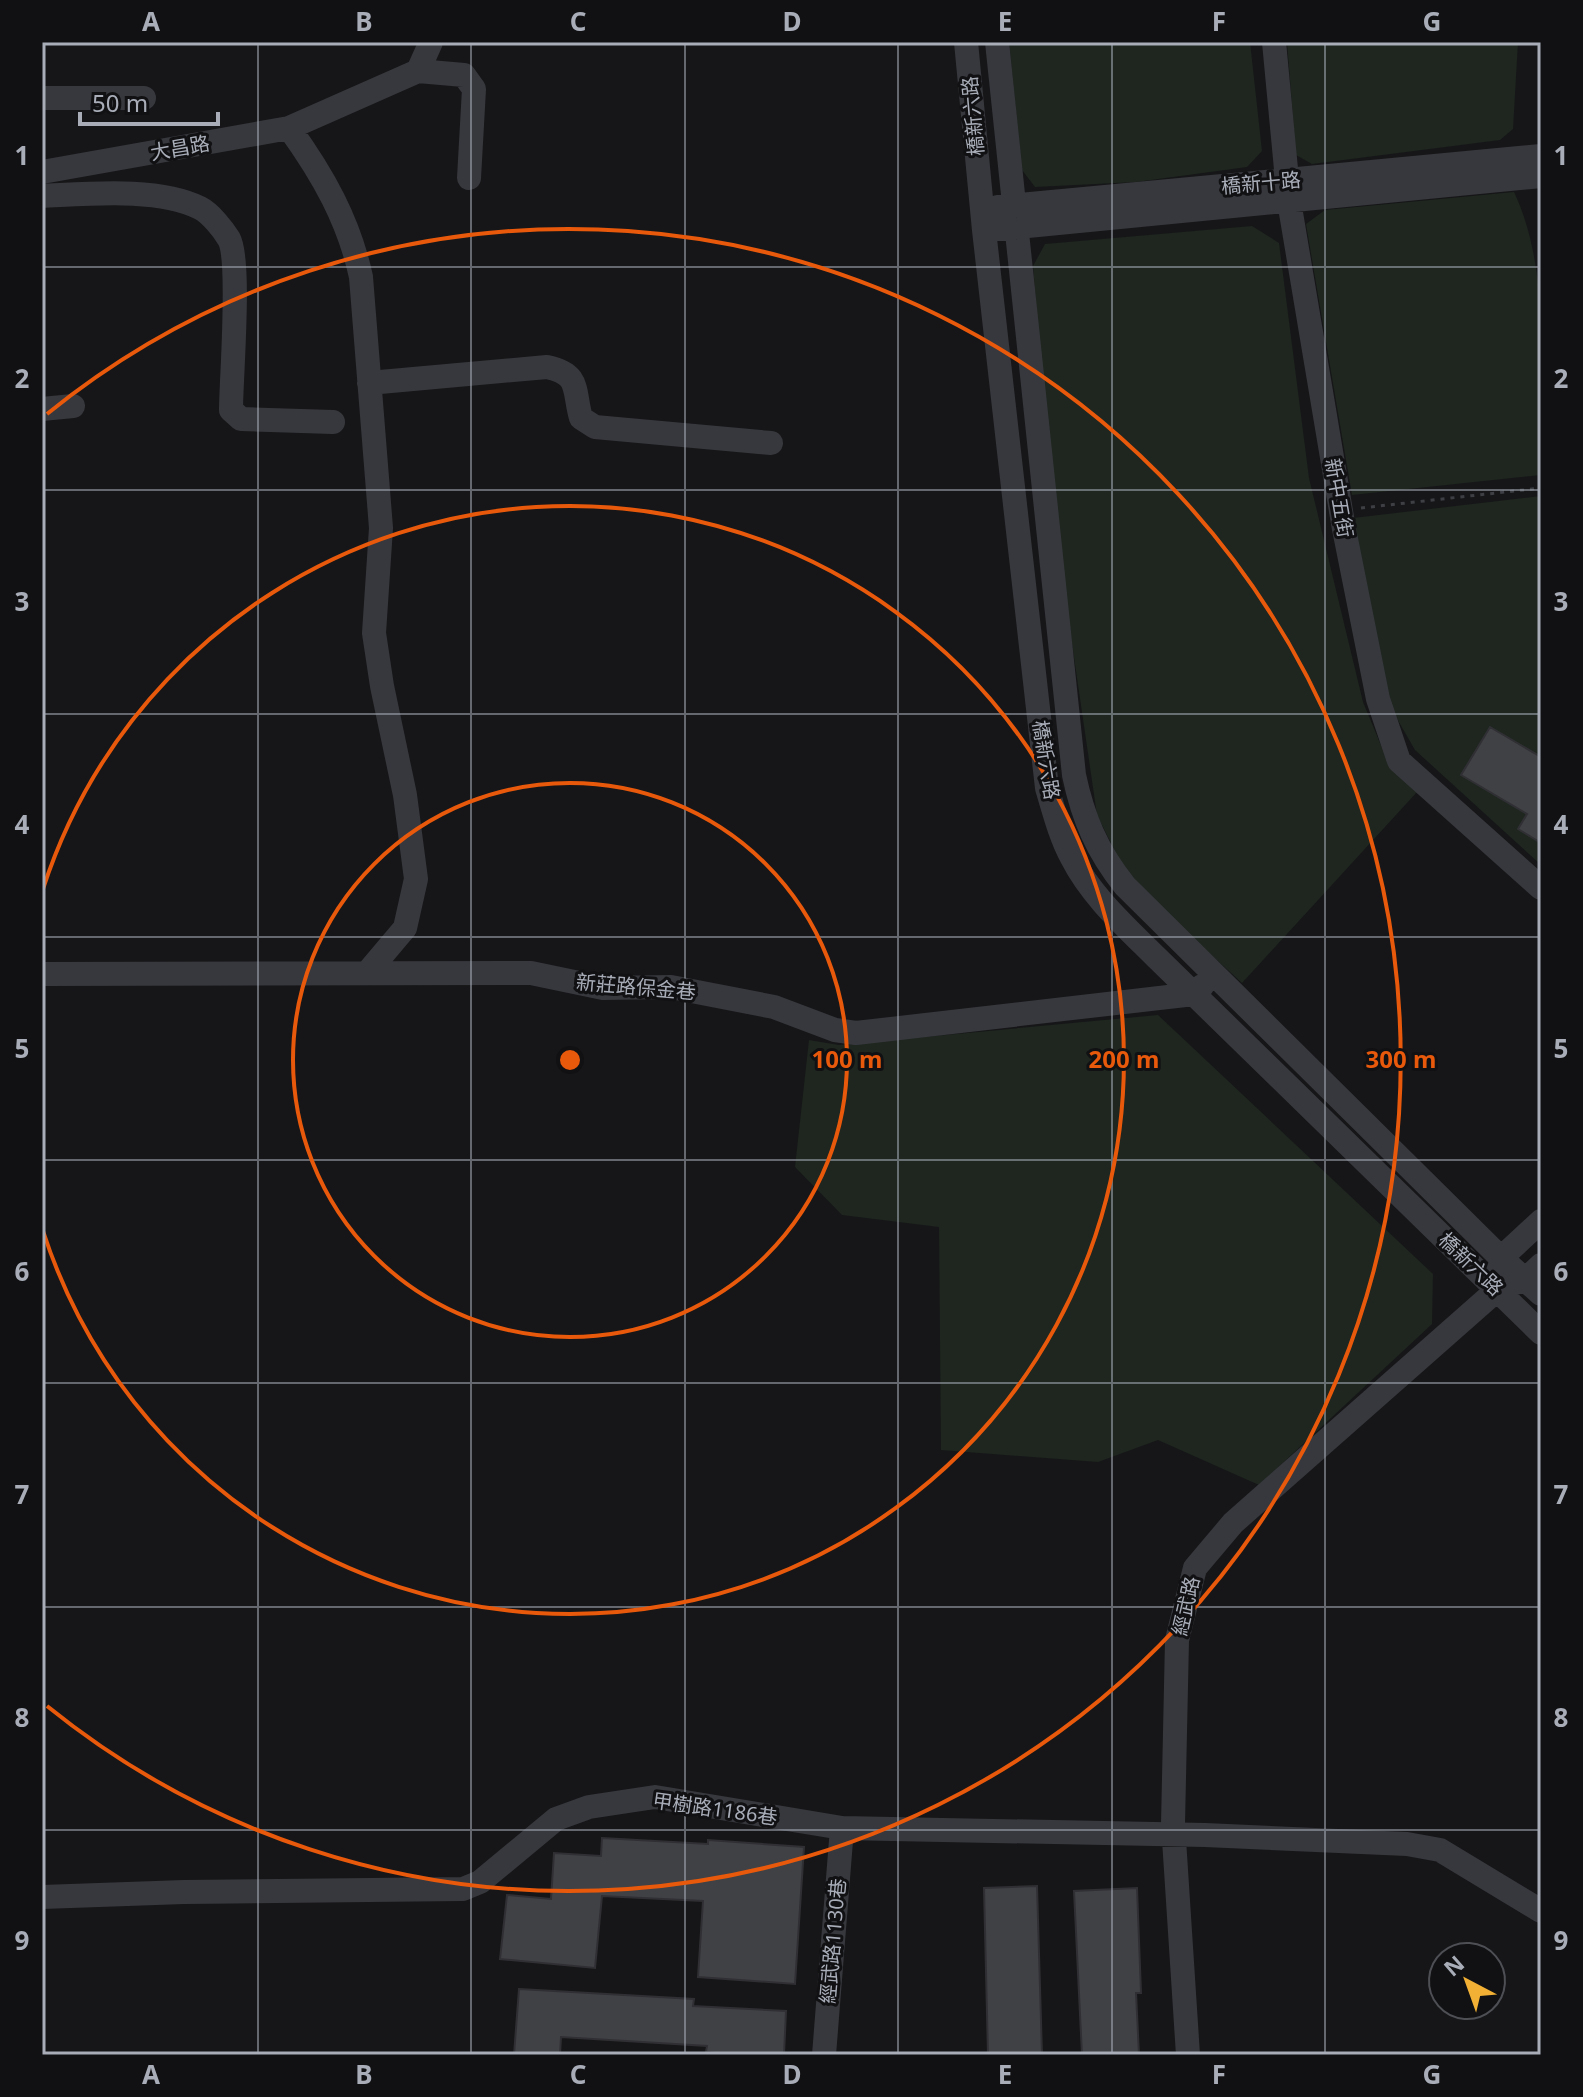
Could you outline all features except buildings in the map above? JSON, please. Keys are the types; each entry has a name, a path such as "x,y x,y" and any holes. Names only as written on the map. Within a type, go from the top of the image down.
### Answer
{"street":[{"path":"431,42 418,71 464,75 474,89 469,178"},
{"name":"橋新六路","path":"966,42 1047,788 1072,859 1088,883 1125,925 1541,1333"},
{"name":"橋新六路","path":"997,42 1072,759 1081,811 1108,865 1125,886 1501,1258 1536,1280"},
{"name":"新中五街","path":"1274,42 1287,191 1341,511 1378,699 1399,761 1541,888"},
{"name":"大昌路","path":"42,172 289,128 418,71"},
{"path":"42,98 144,98"},
{"path":"289,128 313,162 343,217 361,277 381,528 374,633 405,795 416,879 405,928 367,973"},
{"name":"橋新十路","path":"1287,191 1541,156"},
{"name":"橋新十路","path":"983,219 1287,191 1541,176"},
{"path":"42,196 155,196 182,200 203,209 230,240 234,268 231,410 241,419 333,422"},
{"path":"369,383 547,367 568,374 573,381 581,418 595,427 771,443"},
{"path":"42,409 73,406"},
{"name":"新莊路保金巷","path":"42,974 531,973 603,988 671,987 774,1007 835,1030 856,1033 1194,994"},
{"path":"1194,994 1213,973"},
{"path":"1497,1290 1501,1258 1541,1221"},
{"name":"經武路","path":"1188,2055 1174,1836 1177,1640 1195,1568 1233,1523 1497,1290 1536,1280"},
{"name":"甲樹路1186巷","path":"42,1897 463,1889 480,1882 556,1819 589,1807 655,1797 842,1828 1407,1844 1440,1850 1541,1911"},
{"name":"經武路1130巷","path":"824,2055 842,1828"}],"path":[{"path":"1341,511 1541,488"}],"shaded area":[{"path":"1009,42 1250,42 1262,151 1247,167 1136,182 1035,187 1022,170"},
{"path":"1287,42 1518,42 1513,129 1500,140 1312,164 1296,155"},
{"path":"1514,192 1526,224 1539,294 1542,331 1541,475 1352,495 1306,224 1325,210"},
{"path":"1252,226 1279,243 1309,478 1363,702 1390,767 1417,792 1242,983 1159,907 1122,865 1097,815 1054,520 1033,266 1045,244"},
{"path":"1541,496 1541,865 1415,750 1388,703 1353,518"},
{"path":"1158,1015 1433,1274 1432,1324 1259,1485 1158,1440 1098,1462 941,1450 939,1227 842,1215 795,1167 809,1040 839,1045"}]}
